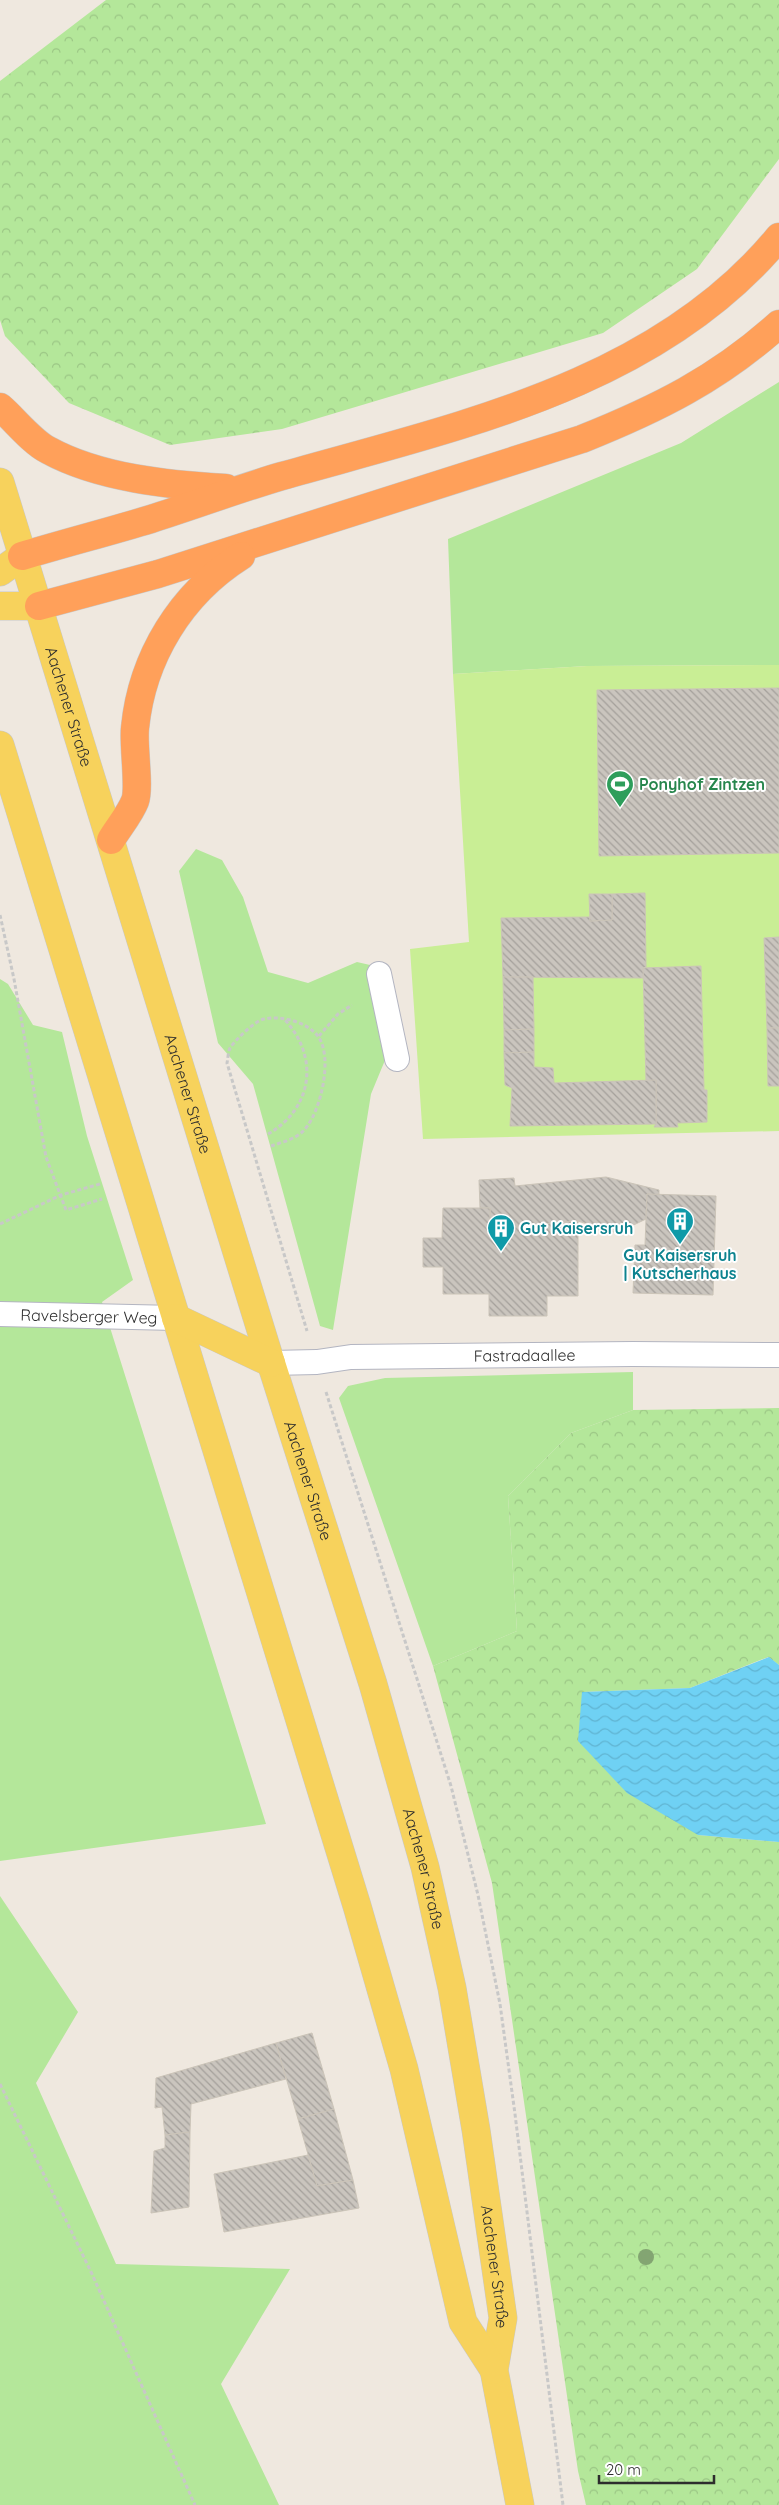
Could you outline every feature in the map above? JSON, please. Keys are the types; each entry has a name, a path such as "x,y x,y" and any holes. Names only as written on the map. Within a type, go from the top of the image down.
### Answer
{"highway":[{"path":"22,556 151,519 240,489 418,437 556,392 627,360 684,324 734,285 756,264 779,237"},
{"path":"39,606 158,574 582,439 637,417 693,389 779,324"},
{"path":"0,407 47,450 96,469 173,485 240,489"},
{"path":"111,840 136,800 135,729 142,685 164,638 179,612 201,586 232,562 266,540"}],"main road":[{"name":"Aachener Straße","path":"0,482 271,1363 373,1684 425,1867 452,1988 504,2318 494,2370 520,2505"},
{"path":"0,572 22,556"},
{"path":"0,606 39,606"},
{"name":"Aachener Straße","path":"0,745 360,1915 404,2070 463,2322 494,2370"},
{"path":"176,1318 271,1363"}],"lane":[{"path":"382,985 397,1059"},
{"name":"Ravelsberger Weg","path":"0,1314 176,1318"},
{"name":"Fastradaallee","path":"271,1363 317,1362 351,1357 633,1354 779,1355"}],"path":[{"path":"0,915 14,979 46,1157 66,1210 102,1199"},
{"path":"318,1036 338,1014 382,985"},
{"path":"271,1146 294,1138 305,1129 320,1098 326,1062 318,1036 305,1024 263,1019 244,1033 230,1049 227,1063 317,1362"},
{"path":"268,1134 283,1125 293,1113 303,1097 306,1084 307,1067 300,1041 294,1030 284,1020"},
{"path":"0,1224 61,1195 101,1184"},
{"path":"0,2084 92,2274 195,2505"}],"green space":[{"path":"106,0 779,0 779,159 697,269 603,333 282,429 170,445 69,403 5,336 0,320 0,81"},
{"path":"779,382 779,665 587,666 453,674 448,539 681,443"},
{"name":"Ponyhof Zintzen","path":"779,665 779,1131 423,1139 410,949 469,942 453,674 587,666"},
{"path":"196,849 222,860 243,897 268,972 308,983 357,962 370,965 388,1053 371,1094 333,1330 320,1326 253,1084 218,1043 179,871"},
{"path":"0,979 8,984 33,1025 62,1032 87,1136 133,1280 102,1302 266,1824 0,1861"},
{"path":"633,1372 633,1410 571,1433 508,1496 517,1631 433,1666 339,1398 348,1386 385,1378"},
{"path":"779,1408 779,1665 768,1657 690,1688 583,1692 698,1835 779,1842 779,2505 586,2505 578,2471 492,1883 433,1666 517,1631 508,1496 571,1433 633,1410"},
{"path":"0,1896 78,2012 36,2083 116,2264 290,2269 221,2384 279,2505 0,2505"}],"water":[{"path":"769,1657 779,1665 779,1842 698,1835 627,1793 578,1741 582,1692 690,1688"}],"building":[{"path":"779,688 779,853 599,856 597,690"},
{"path":"645,893 646,967 643,968 644,978 503,977 501,918 590,917 590,921 612,920 612,894"},
{"path":"589,894 612,894 612,920 590,921"},
{"path":"779,937 779,1028 767,1028 764,938"},
{"path":"701,966 704,1090 707,1090 707,1122 677,1123 678,1127 654,1127 656,1124 656,1080 646,1081 643,968"},
{"path":"503,977 533,977 534,1029 504,1030"},
{"path":"767,1028 779,1028 779,1086 768,1086"},
{"path":"534,1029 534,1052 504,1053 504,1030"},
{"path":"534,1052 534,1067 553,1068 554,1083 656,1080 656,1124 510,1126 512,1088 505,1085 504,1053"},
{"path":"606,1177 659,1190 659,1195 647,1194 646,1219 617,1233 578,1221 490,1229 490,1208 480,1208 479,1180 514,1178 515,1186"},
{"name":"Gut Kaisersruh | Kutscherhaus","path":"647,1194 716,1196 713,1295 633,1293 635,1245 645,1245"},
{"name":"Gut Kaisersruh","path":"443,1208 490,1208 490,1229 578,1221 578,1296 547,1296 547,1316 489,1316 489,1294 443,1294 443,1267 423,1267 423,1238 442,1238"},
{"path":"312,2033 334,2109 298,2119 276,2043"},
{"path":"276,2043 286,2079 191,2104 190,2132 165,2135 162,2107 155,2108 156,2078"},
{"path":"334,2109 353,2180 317,2186 298,2119"},
{"path":"190,2132 189,2207 151,2213 154,2151 165,2148 165,2135"},
{"path":"308,2155 317,2186 353,2180 359,2208 224,2232 214,2174"}],"place":[{"name":"Ponyhof Zintzen","path":"620,808"},
{"name":"Gut Kaisersruh | Kutscherhaus","path":"680,1245"},
{"name":"Gut Kaisersruh","path":"501,1252"}]}
